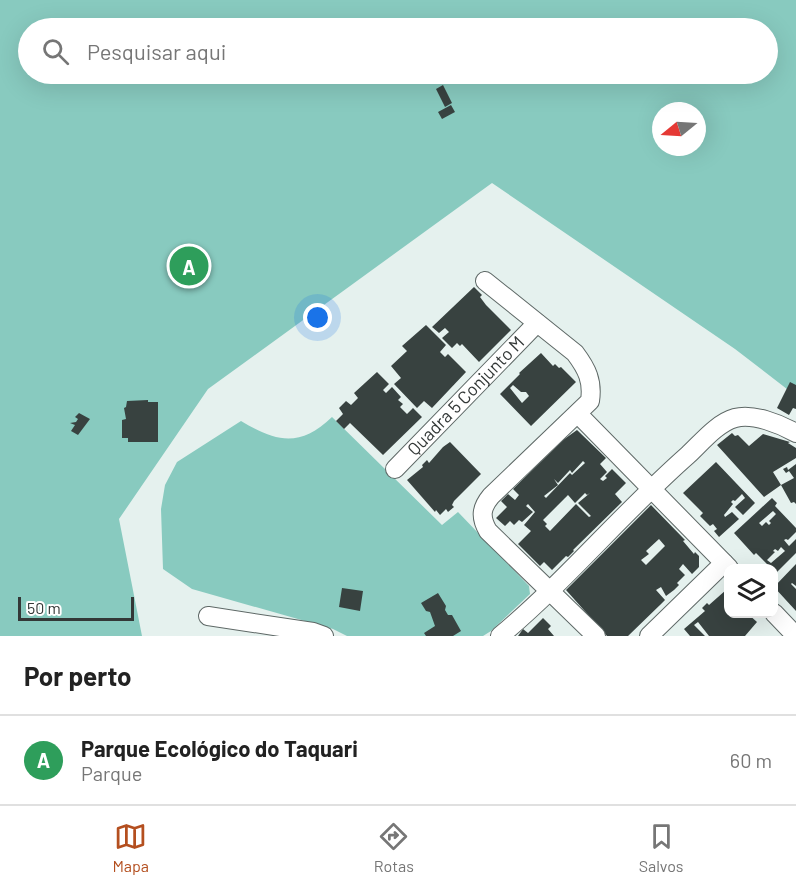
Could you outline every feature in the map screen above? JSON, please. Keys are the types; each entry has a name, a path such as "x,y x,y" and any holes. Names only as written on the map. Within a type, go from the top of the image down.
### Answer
{"street":[{"name":"Quadra 5 Conjunto M","path":"485,280 537,323 563,341 586,367 592,386 590,401 490,495 483,505 482,522 488,531 549,590"},
{"name":"Quadra 5 Conjunto M","path":"394,470 537,323"},
{"path":"578,414 724,564"},
{"path":"500,636 650,489 726,422 736,418 760,419 796,433"},
{"path":"649,636 724,568"},
{"path":"549,590 596,636"},
{"path":"208,616 313,632 324,636"},
{"path":"778,617 793,633"}],"green space":[{"path":"0,0 796,0 796,396 735,349 492,183 208,389 119,519 142,636 0,636"},
{"path":"332,417 442,525 458,512 529,586 530,594 491,631 483,636 347,636 333,629 192,589 163,569 161,509 165,485 177,462 241,421 265,434 288,439 309,434"}],"building":[{"path":"443,85 452,103 445,107 436,89"},
{"path":"451,105 455,112 442,119 438,112"},
{"path":"474,287 482,295 480,297 486,305 511,330 479,362 462,344 460,346 457,343 452,348 442,338 449,332 445,328 439,333 432,327"},
{"path":"426,325 446,345 440,352 445,357 448,354 466,372 432,408 424,401 417,408 394,384 401,378 391,366 407,351 402,346"},
{"path":"541,353 553,366 555,364 561,367 576,382 531,426 500,394","holes":["513,385 521,392 526,392 529,396 522,403 510,388"]},
{"path":"377,372 389,384 383,390 386,393 392,387 401,397 398,400 403,404 400,407 407,414 413,408 422,417 383,455 350,423 344,429 336,421 343,414 339,408 346,401 351,405 358,398 354,393"},
{"path":"790,382 796,385 796,409 793,408 789,415 777,408"},
{"path":"148,400 148,402 158,402 158,442 128,442 128,438 122,438 122,420 126,419 124,408 127,401"},
{"path":"79,413 90,419 78,435 71,431 75,425 70,423 76,422 78,419 75,417"},
{"path":"577,430 606,458 600,464 607,472 600,479 603,481 607,478 605,476 612,469 626,483 615,494 622,502 568,557 566,556 552,570 544,562 540,566 518,544 531,531 524,525 535,512 528,504 526,506 533,512 522,522 519,520 514,525 510,521 505,526 496,518 507,507 501,501 508,494 515,500 519,495 513,489 563,440","holes":["583,461 585,463 572,475 570,473 546,498 544,496 558,485 554,479 558,483 570,470 572,473","585,493 587,495 590,493 578,503 591,516 589,517 576,504 550,531 545,526 547,524 543,520 568,495 575,503"]},
{"path":"732,433 735,436 738,435 749,446 763,434 790,442 788,443 796,448 796,458 773,472 781,485 764,497 717,445"},
{"path":"450,442 481,474 454,501 452,505 454,507 448,512 446,509 440,515 407,480 423,467 422,465 427,460 429,463"},
{"path":"716,462 755,503 743,515 735,507 745,498 742,494 735,501 733,500 731,502 733,504 724,515 725,517 732,512 739,519 719,537 714,531 717,529 713,524 710,526 700,516 703,513 683,493"},
{"path":"796,464 796,504 791,503 781,485 794,478 789,471 786,473 783,469 787,467 788,470"},
{"path":"772,498 777,503 775,506 796,528 796,532 788,540 784,540 789,546 796,539 796,553 778,571 778,564 767,564 756,553 754,555 734,533","holes":["773,511 776,514 769,521 771,523 769,525 766,522 762,526 759,523","781,547 785,551 771,563 767,560 775,549 778,551"]},
{"path":"651,505 685,540 683,541 694,554 695,552 699,556 699,567 692,574 683,564 679,569 685,575 674,590 666,596 661,587 656,590 665,600 628,636 607,636 566,590","holes":["659,539 665,546 646,565 641,560 649,554 646,551"]},
{"path":"796,564 796,586 791,584 796,589 796,611 778,591 778,583"},
{"path":"342,588 363,591 360,611 339,607"},
{"path":"724,592 724,618 752,618 757,622 745,636 709,636 698,622 694,625 705,636 690,636 684,629 705,611 702,608 707,603 709,605"},
{"path":"438,593 446,606 445,610 448,615 452,615 461,631 453,636 426,636 424,633 435,626 430,612 426,611 421,603"},
{"path":"543,618 551,626 548,629 554,636 518,636 523,629 528,633"}],"place":[{"name":"Parque Ecológico do Taquari","path":"189,266"}]}
